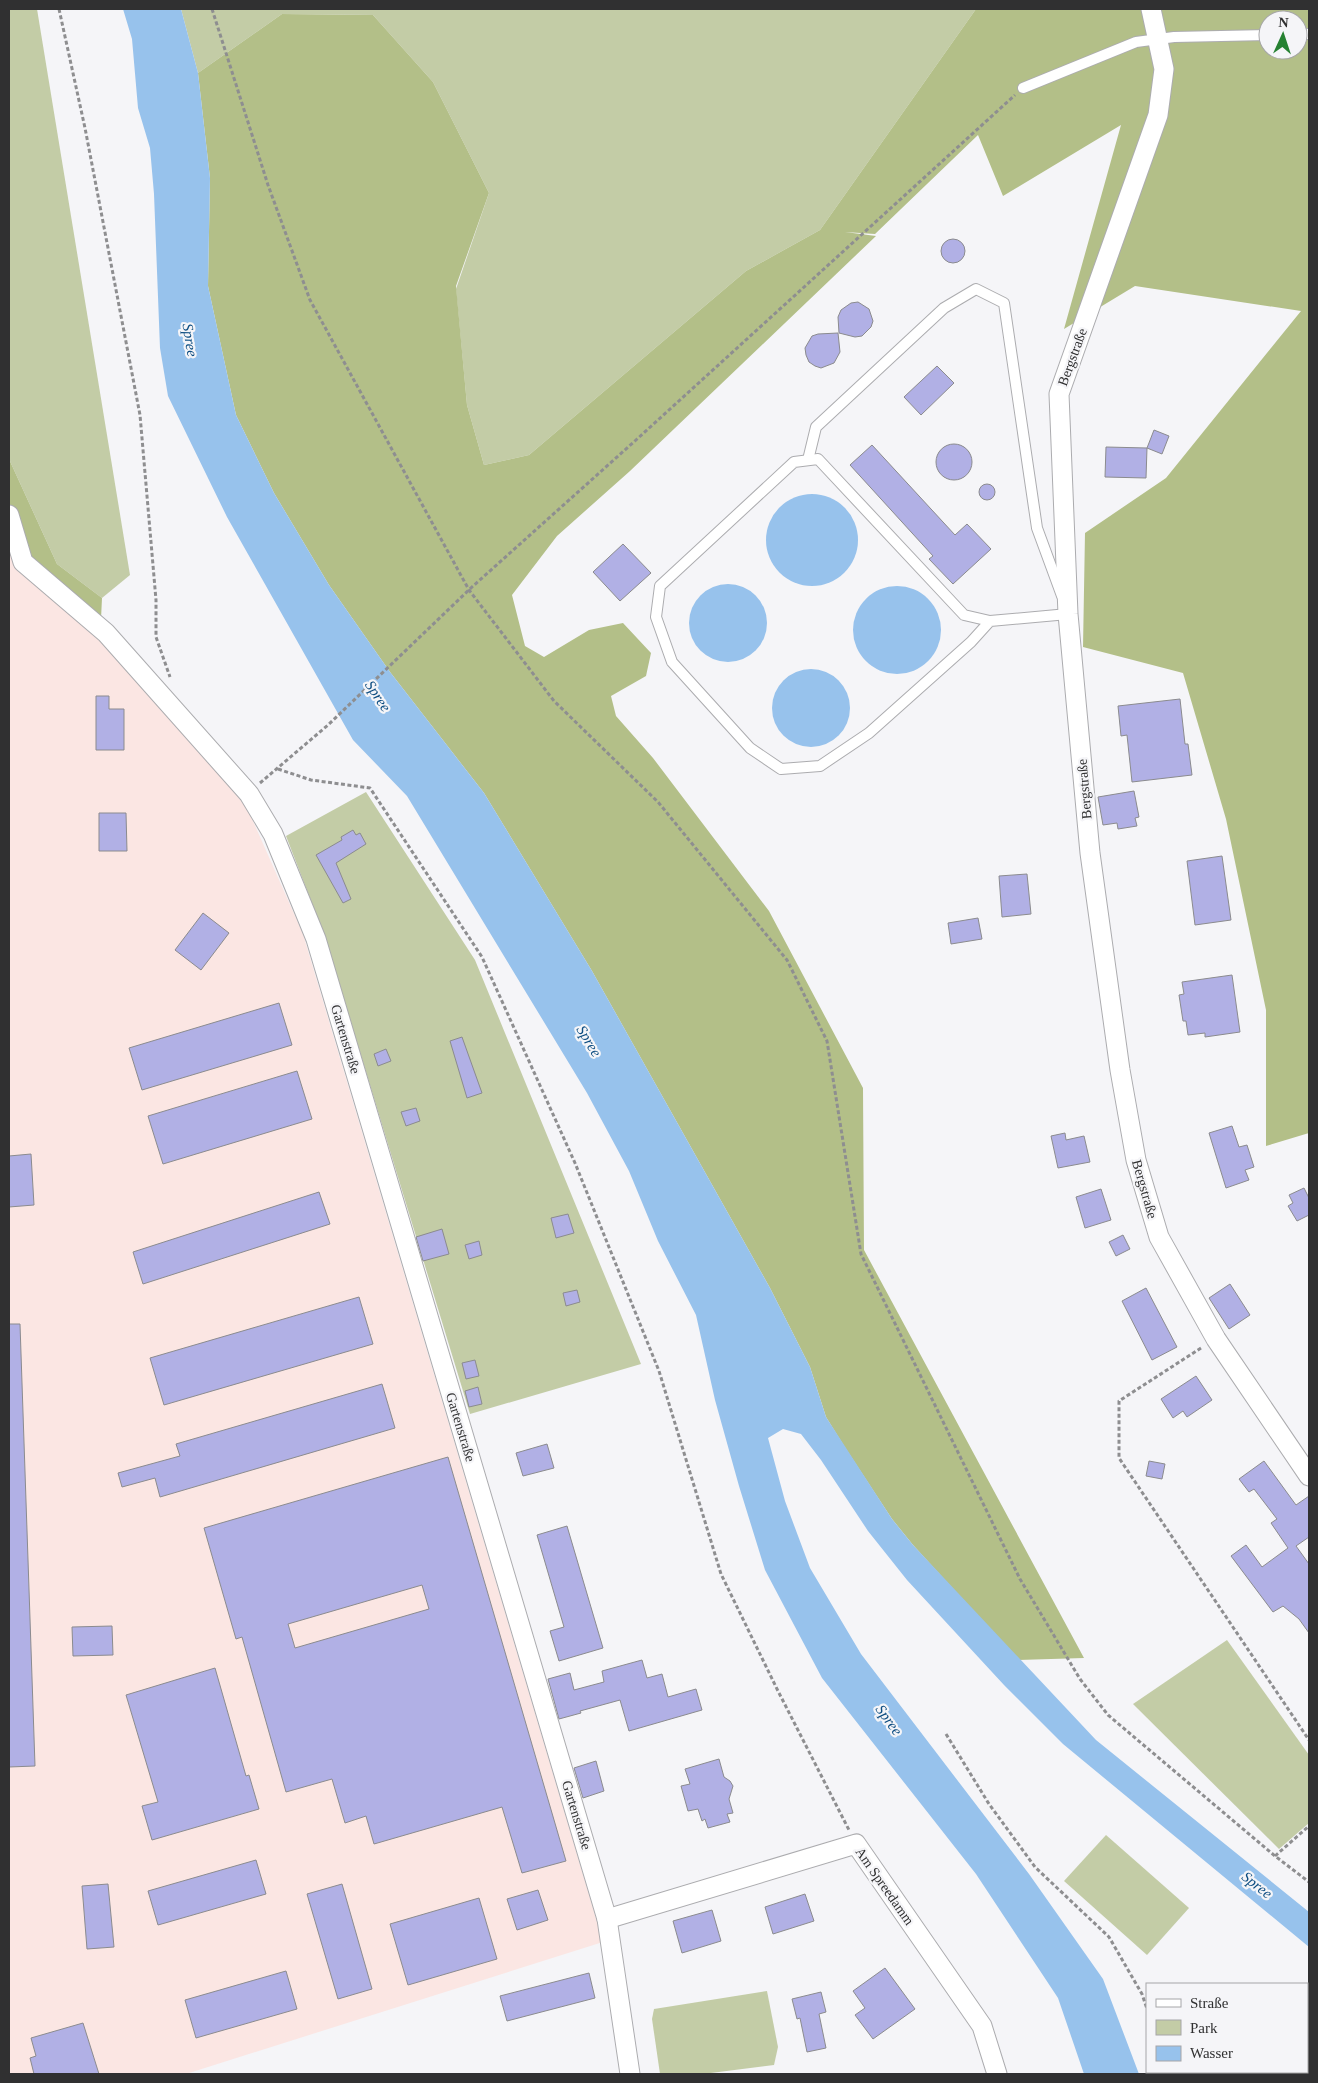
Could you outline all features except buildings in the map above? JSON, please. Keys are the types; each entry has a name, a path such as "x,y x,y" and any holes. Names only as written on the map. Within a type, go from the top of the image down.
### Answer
{"street":[{"name":"Bergstraße","path":"1151,9 1164,69 1158,115 1059,394 1068,614 1090,853 1120,1070 1136,1160 1159,1237 1216,1339 1309,1476"},
{"name":"Gartenstraße","path":"9,515 23,562 106,633 249,794 273,834 316,940 607,1919 630,2074"},
{"name":"Am Spreedamm","path":"607,1919 856,1844 982,2026 997,2074"}],"lane":[{"path":"1023,88 1136,42 1158,38 1258,35"},
{"path":"808,460 816,427 944,308 976,289 1004,303 1037,528 1068,614 990,621 964,615 818,458 808,460 794,462 660,586 656,617 672,662 750,748 781,769 820,766 869,733 971,642 990,621"}],"path":[{"path":"59,9 85,128 140,415 156,600 156,637 171,683"},
{"path":"212,9 268,185 310,300 469,590 554,701 658,802 787,960 826,1041 861,1254 1020,1579 1080,1679 1108,1715 1275,1856 1309,1882"},
{"path":"856,1844 721,1574 659,1371 575,1163 482,957 370,788 311,780 278,769 328,725 469,590 644,434 1023,88"},
{"path":"1216,1339 1119,1400 1120,1458 1309,1740"},
{"path":"946,1734 989,1804 1035,1867 1109,1937 1142,1994 1146,2006"},
{"path":"1275,1856 1309,1826"}],"shaded area":[{"path":"9,532 100,640 238,787 303,934 603,1942 186,2074 9,2074"}],"green space":[{"path":"9,9 37,9 130,575 102,598 57,564 9,459"},
{"path":"181,9 976,9 820,230 746,271 529,455 484,465 467,405 456,289 489,193 433,82 373,15 282,14 198,73"},
{"path":"976,9 1309,9 1309,1133 1266,1146 1266,1010 1226,819 1183,673 1083,647 1085,533 1166,478 1301,311 1135,286 1064,329 1121,125 1003,196 978,135 875,234 845,232 876,236 630,471 557,536 512,595 525,646 544,657 589,630 623,623 651,653 646,676 611,696 616,716 653,758 769,911 863,1088 864,1250 1084,1658 1018,1660 913,1545 892,1519 826,1417 810,1367 770,1288 592,971 484,793 390,672 329,585 274,493 236,415 208,286 210,178 198,73 282,14 373,15 433,82 489,193 456,286 467,405 484,465 529,455 746,271 820,230"},
{"path":"9,459 57,564 102,598 100,640 9,532"},
{"path":"366,792 475,960 641,1364 470,1414 325,937 286,836"},
{"path":"1227,1640 1309,1755 1309,1823 1279,1849 1133,1704"},
{"path":"1106,1835 1189,1908 1147,1955 1064,1881"},
{"path":"767,1991 778,2047 774,2065 703,2074 660,2074 652,2019 654,2009"}],"water":[{"name":"Spree","path":"123,9 181,9 198,73 210,178 208,286 236,415 274,493 329,585 390,672 484,793 592,971 770,1288 810,1367 826,1417 892,1519 913,1545 1096,1740 1309,1912 1309,1947 1063,1744 1004,1685 907,1580 868,1531 821,1460 801,1434 783,1429 768,1438 785,1501 810,1568 861,1654 1029,1874 1103,1979 1139,2074 1084,2074 1058,1998 976,1874 822,1678 765,1570 715,1400 696,1315 658,1241 629,1171 587,1093 407,796 353,740 227,517 168,396 160,348 154,194 150,148 138,108 132,39"},
{"path":"803,494 821,494 838,501 851,514 858,531 858,549 851,566 838,579 821,586 803,586 786,579 773,566 766,549 766,531 773,514 786,501"},
{"path":"728,584 743,587 760,601 764,608 767,623 764,638 750,655 743,659 728,662 713,659 696,645 692,638 689,623 692,608 706,591 713,587"},
{"path":"897,586 914,589 922,593 934,605 938,613 941,630 938,647 934,655 922,667 914,671 897,674 880,671 872,667 860,655 856,647 853,630 856,613 860,605 872,593 880,589"},
{"path":"811,669 826,672 839,680 847,693 850,708 847,723 839,736 826,744 811,747 796,744 783,736 775,723 772,708 775,693 783,680 796,672"}]}
